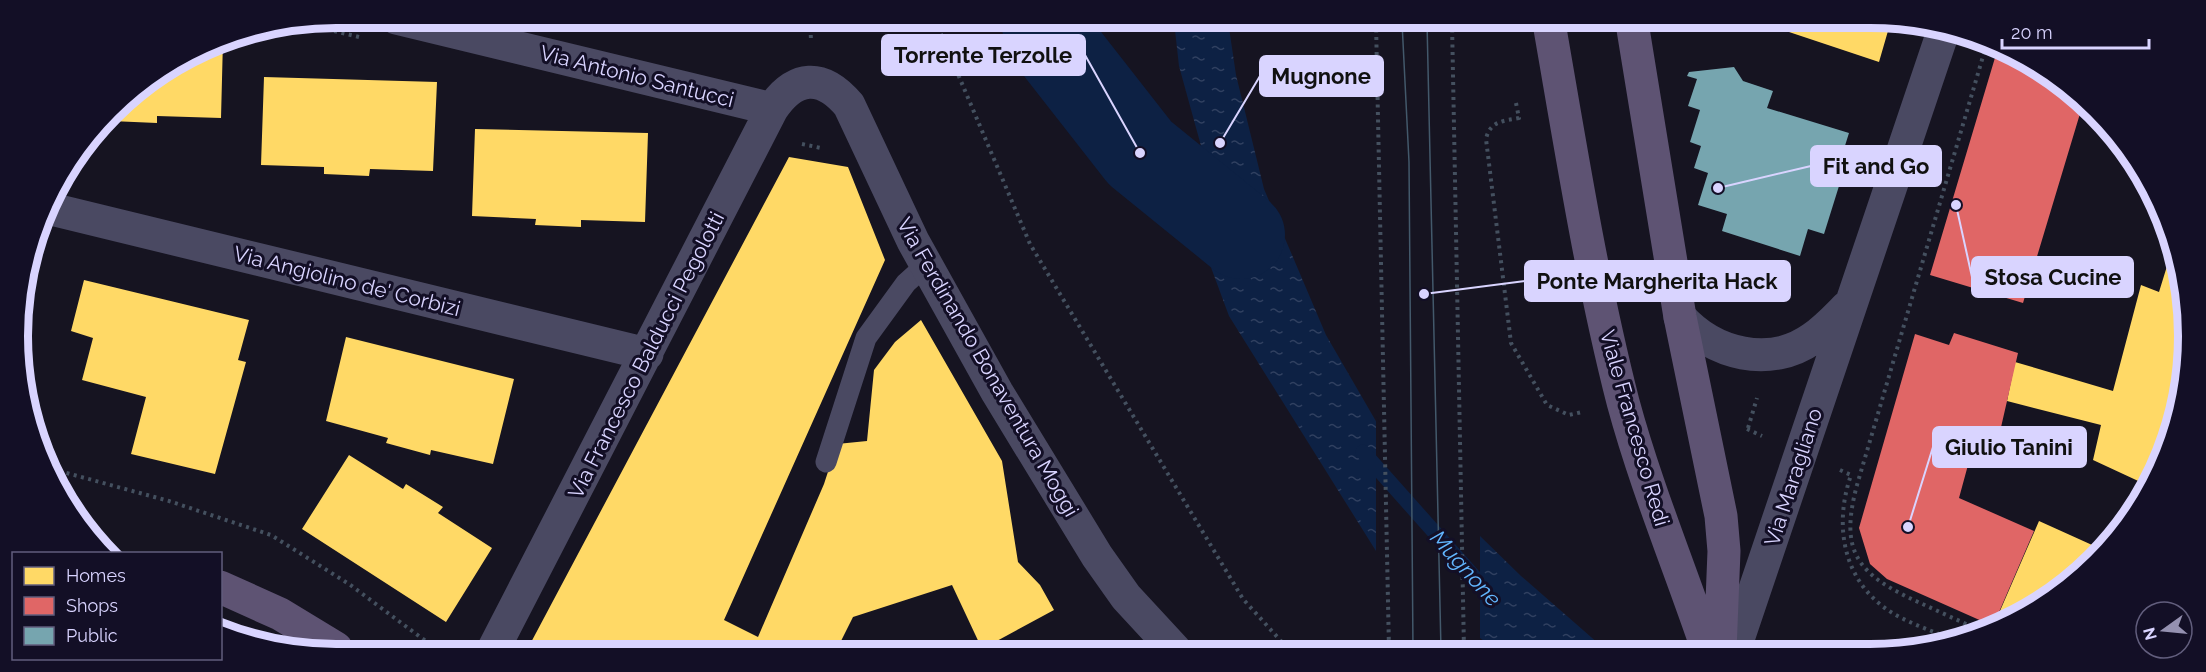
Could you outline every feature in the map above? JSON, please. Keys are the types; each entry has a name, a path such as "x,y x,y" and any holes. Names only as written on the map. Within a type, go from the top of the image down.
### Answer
{"main road":[{"name":"Viale Francesco Redi","path":"1550,28 1579,195 1623,400 1656,512 1705,644"},
{"path":"1633,28 1680,317 1721,516 1724,551 1720,644"},
{"path":"222,588 271,609 329,644"}],"street":[{"name":"Via Antonio Santucci","path":"437,28 772,109"},
{"name":"Via Maragliano","path":"1736,644 1941,37"},
{"name":"Via Francesco Balducci Pegolotti","path":"496,644 772,109 792,87 815,82"},
{"name":"Via Ferdinando Bonaventura Moggi","path":"815,82 835,88 849,105 926,266 997,392 1097,556 1126,597 1168,644"},
{"name":"Via Angiolino de' Corbizi","path":"56,210 647,354"},
{"name":"Via Maragliano","path":"1680,317 1705,340 1723,349 1741,354 1772,353 1812,339 1851,303"}],"lane":[{"path":"826,462 866,338 906,283 926,266"}],"path":[{"path":"938,28 1030,244 1243,599 1284,644"},
{"path":"1376,28 1389,644"},
{"path":"1452,28 1464,644"},
{"path":"1971,626 1885,587 1868,573 1859,560 1850,532 1851,508 1857,485 1985,51"},
{"path":"1515,97 1519,118 1496,123 1489,129 1486,139 1511,343 1547,405 1569,415 1583,412"},
{"path":"1746,434 1758,397"},
{"path":"60,471 169,501 271,535 349,584 430,644"},
{"path":"1851,475 1845,498 1842,536 1847,558 1855,574 1880,604 1894,614 1942,635"}],"water":[{"path":"1175,28 1229,28 1236,75 1264,189 1326,335 1377,423 1376,551 1229,316 1209,262 1203,153 1179,66"},
{"path":"1480,536 1521,576 1599,644 1488,644 1480,638"}],"pier":[{"path":"1376,416 1380,423 1379,551 1376,554"}],"building: Homes":[{"path":"1790,28 1889,29 1879,62 1789,32"},
{"path":"223,50 221,118 157,116 157,123 117,121 165,80"},
{"path":"264,77 437,82 433,171 370,169 369,176 324,174 324,167 261,165"},
{"path":"475,129 648,133 645,222 581,220 581,227 535,225 536,219 472,216"},
{"path":"789,157 848,167 885,260 724,620 758,637 824,484 837,444 867,441 874,370 895,342 921,320 1002,461 1018,562 1040,585 1054,610 991,644 980,644 952,585 853,617 840,644 530,644"},
{"path":"2168,262 2177,316 2175,376 2161,435 2140,482 2093,460 2101,425 2007,401 2015,362 2113,391 2141,285 2159,292"},
{"path":"84,280 249,320 238,360 246,362 215,474 131,454 146,397 82,380 93,338 71,331"},
{"path":"346,337 514,379 493,464 431,450 430,455 386,443 388,438 326,421"},
{"path":"349,455 403,489 406,484 443,507 438,513 492,548 446,622 302,529"},
{"path":"2039,521 2094,546 2073,567 2041,592 1998,616"}],"building: Shops":[{"path":"1996,55 2041,80 2080,112 2023,303 1930,275"},
{"path":"1954,333 2018,353 1999,436 1977,432 1959,498 2034,531 1997,616 1983,622 1887,579 1870,564 1859,528 1915,334 1949,345"}],"building: Public":[{"path":"1734,67 1743,81 1773,91 1767,108 1849,133 1843,152 1849,154 1824,234 1808,229 1800,256 1722,231 1727,214 1698,205 1708,173 1694,168 1701,146 1690,142 1700,110 1688,106 1697,79 1687,76 1689,72"}],"waterway":[{"path":"1049,28 1061,52 1140,153 1241,235"},
{"name":"Mugnone","path":"1363,452 1493,598"}],"tram line":[{"path":"1402,28 1409,162 1413,644"},
{"path":"1427,28 1441,644"}],"place":[{"name":"Mugnone","path":"1220,143"},
{"name":"Torrente Terzolle","path":"1140,153"},
{"name":"Fit and Go","path":"1718,188"},
{"name":"Stosa Cucine","path":"1956,205"},
{"name":"Ponte Margherita Hack","path":"1424,294"},
{"name":"Giulio Tanini","path":"1908,527"}]}
